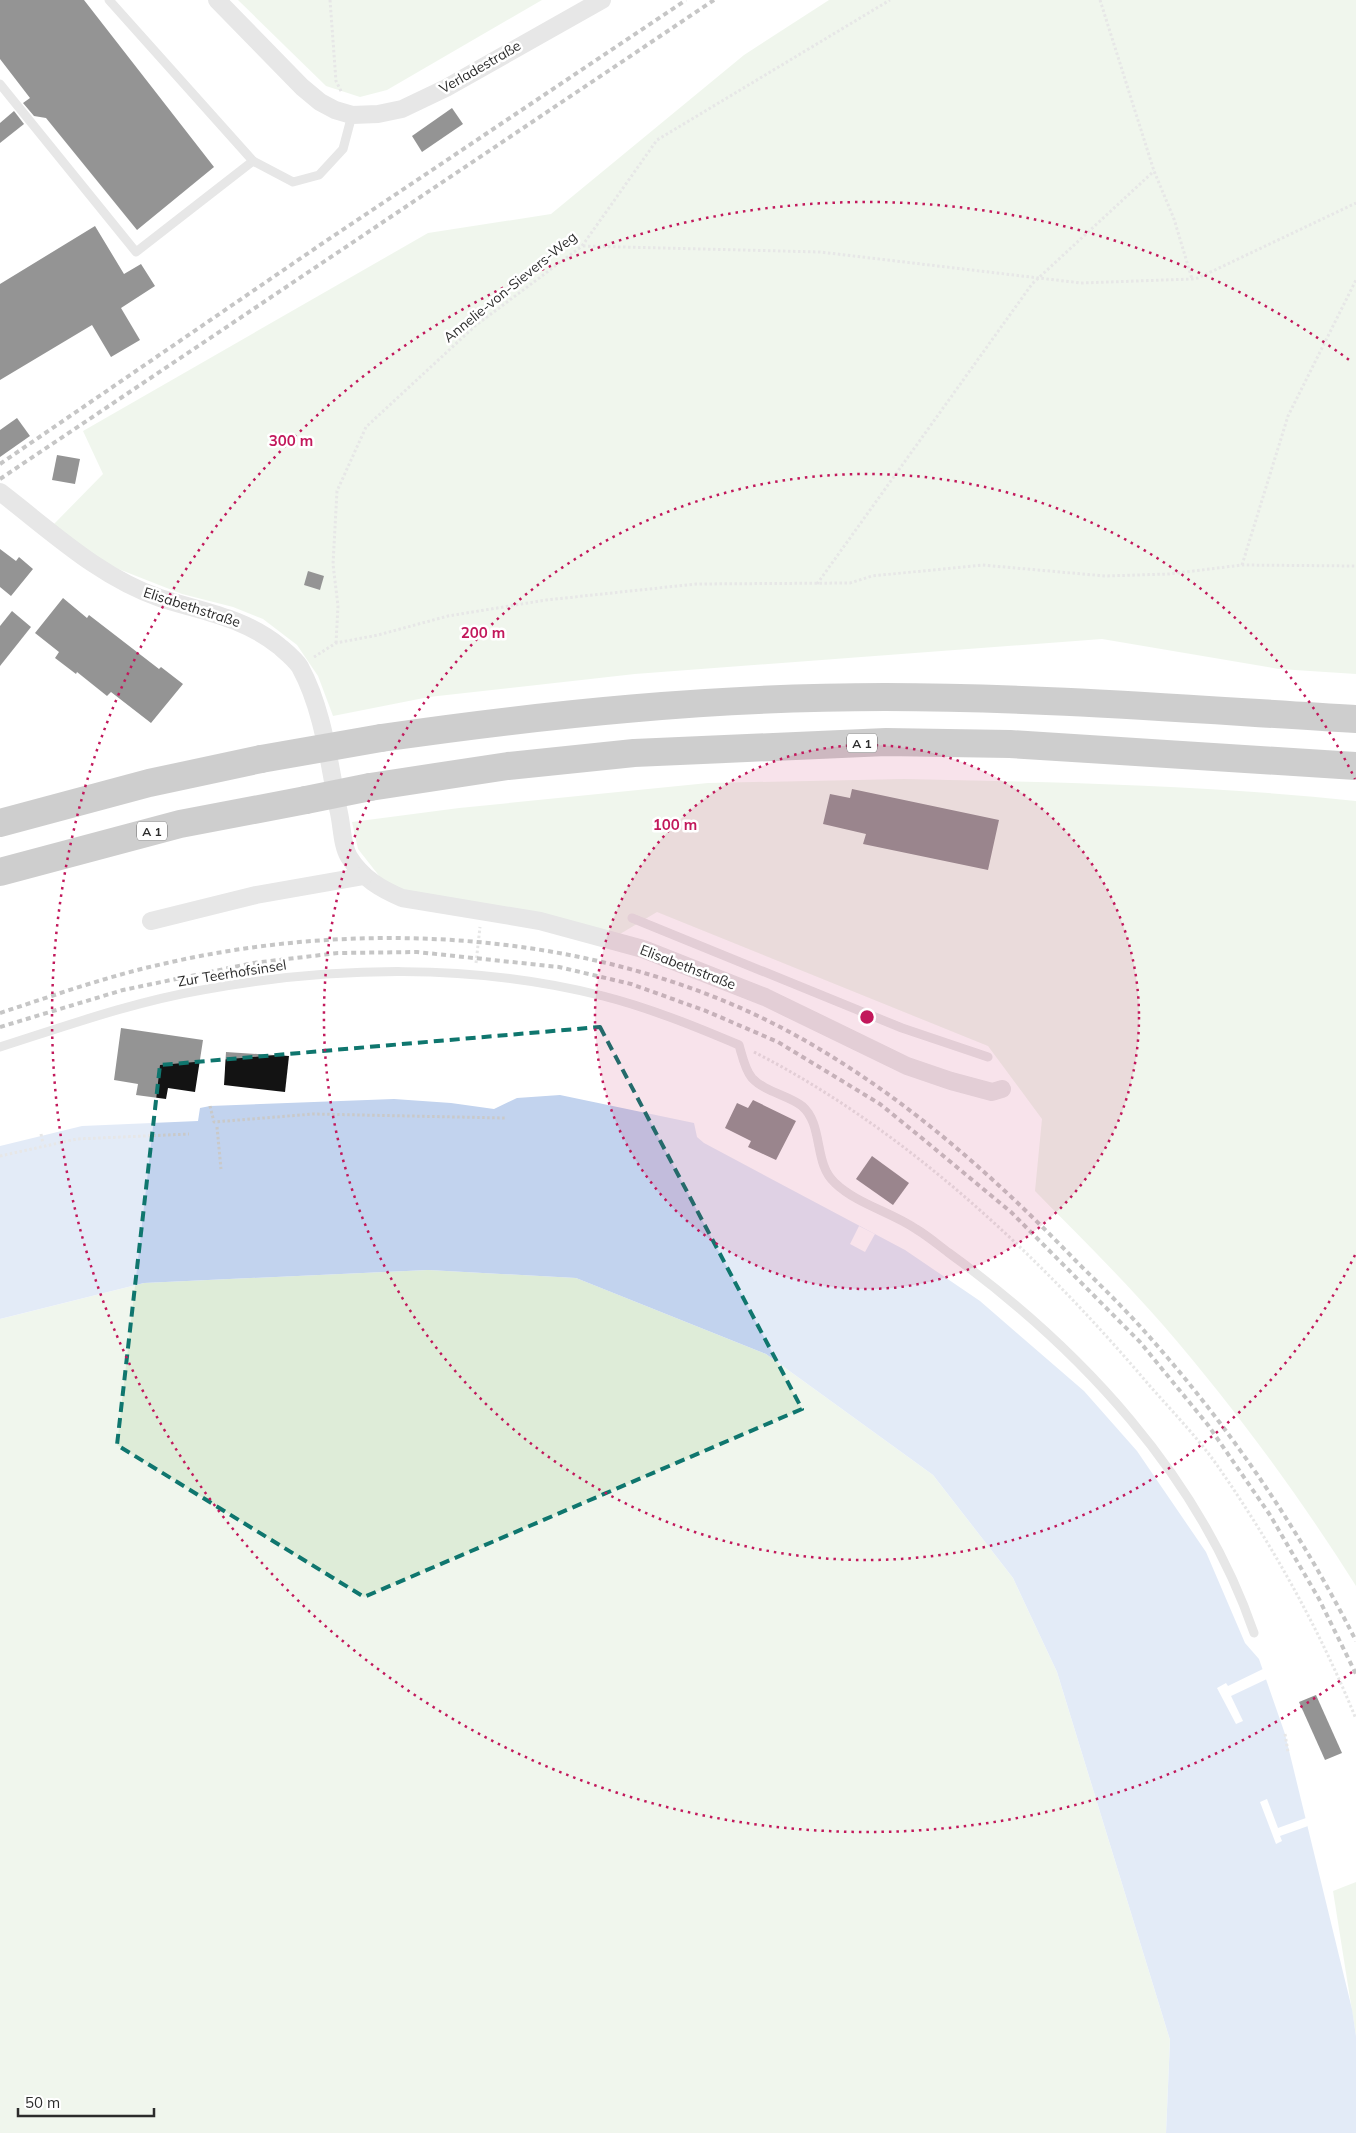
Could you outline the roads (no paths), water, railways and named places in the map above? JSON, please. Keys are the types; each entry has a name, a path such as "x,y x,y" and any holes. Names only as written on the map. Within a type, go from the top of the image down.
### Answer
{"highway":[{"path":"0,823 149,782 261,759 381,738 500,721 627,707 746,700 874,697 1013,699 1356,720"},
{"name":"A 1","path":"0,872 180,824 370,787 508,766 634,753 886,742 1010,744 1356,766"}],"street":[{"path":"217,0 308,92 335,110 352,115"},
{"name":"Verladestraße","path":"352,115 378,114 402,108 446,88 602,0"},
{"name":"Elisabethstraße","path":"0,492 103,571 136,589 244,623 266,636 299,666 318,713 348,856 364,876 381,889 402,898 482,913 540,921 643,949 765,997 907,1066 992,1092 1002,1089"},
{"path":"151,921 256,895 364,876"}],"lane":[{"path":"109,0 253,162 293,182 319,175 343,149 352,115"},
{"path":"0,84 136,252 253,162"},
{"path":"632,918 902,1028 988,1057"},
{"name":"Zur Teerhofsinsel","path":"0,1047 94,1017 201,990 320,974 421,972 536,982 602,996 659,1012 739,1045 752,1078 802,1107 812,1121 822,1165 834,1183 857,1198 916,1228 983,1278 1087,1370 1135,1424 1185,1494 1216,1546 1240,1592 1254,1633"}],"water":[{"path":"560,1095 694,1123 697,1137 704,1143 905,1250 980,1301 1084,1391 1137,1451 1206,1552 1245,1643 1259,1659 1285,1734 1352,2009 1356,2036 1356,2133 1166,2133 1170,2040 1057,1672 1013,1578 933,1475 766,1354 576,1278 428,1270 144,1283 0,1319 0,1146 82,1126 198,1121 200,1108 210,1106 394,1099 451,1103 494,1109 517,1098"}],"railway":[{"path":"0,464 323,243 686,0"},
{"path":"0,479 714,0"},
{"path":"0,1013 125,973 167,963 244,949 322,940 402,938 482,942 561,953 638,971 713,996 784,1029 825,1052 864,1078 902,1105 975,1164 1043,1228 1146,1333 1206,1405 1287,1519 1356,1641"},
{"path":"0,1027 123,990 253,963 338,953 417,952 559,967 631,984 706,1011 778,1042 880,1104 923,1139 1011,1212 1140,1342 1208,1425 1270,1515 1319,1599 1356,1674"}]}
